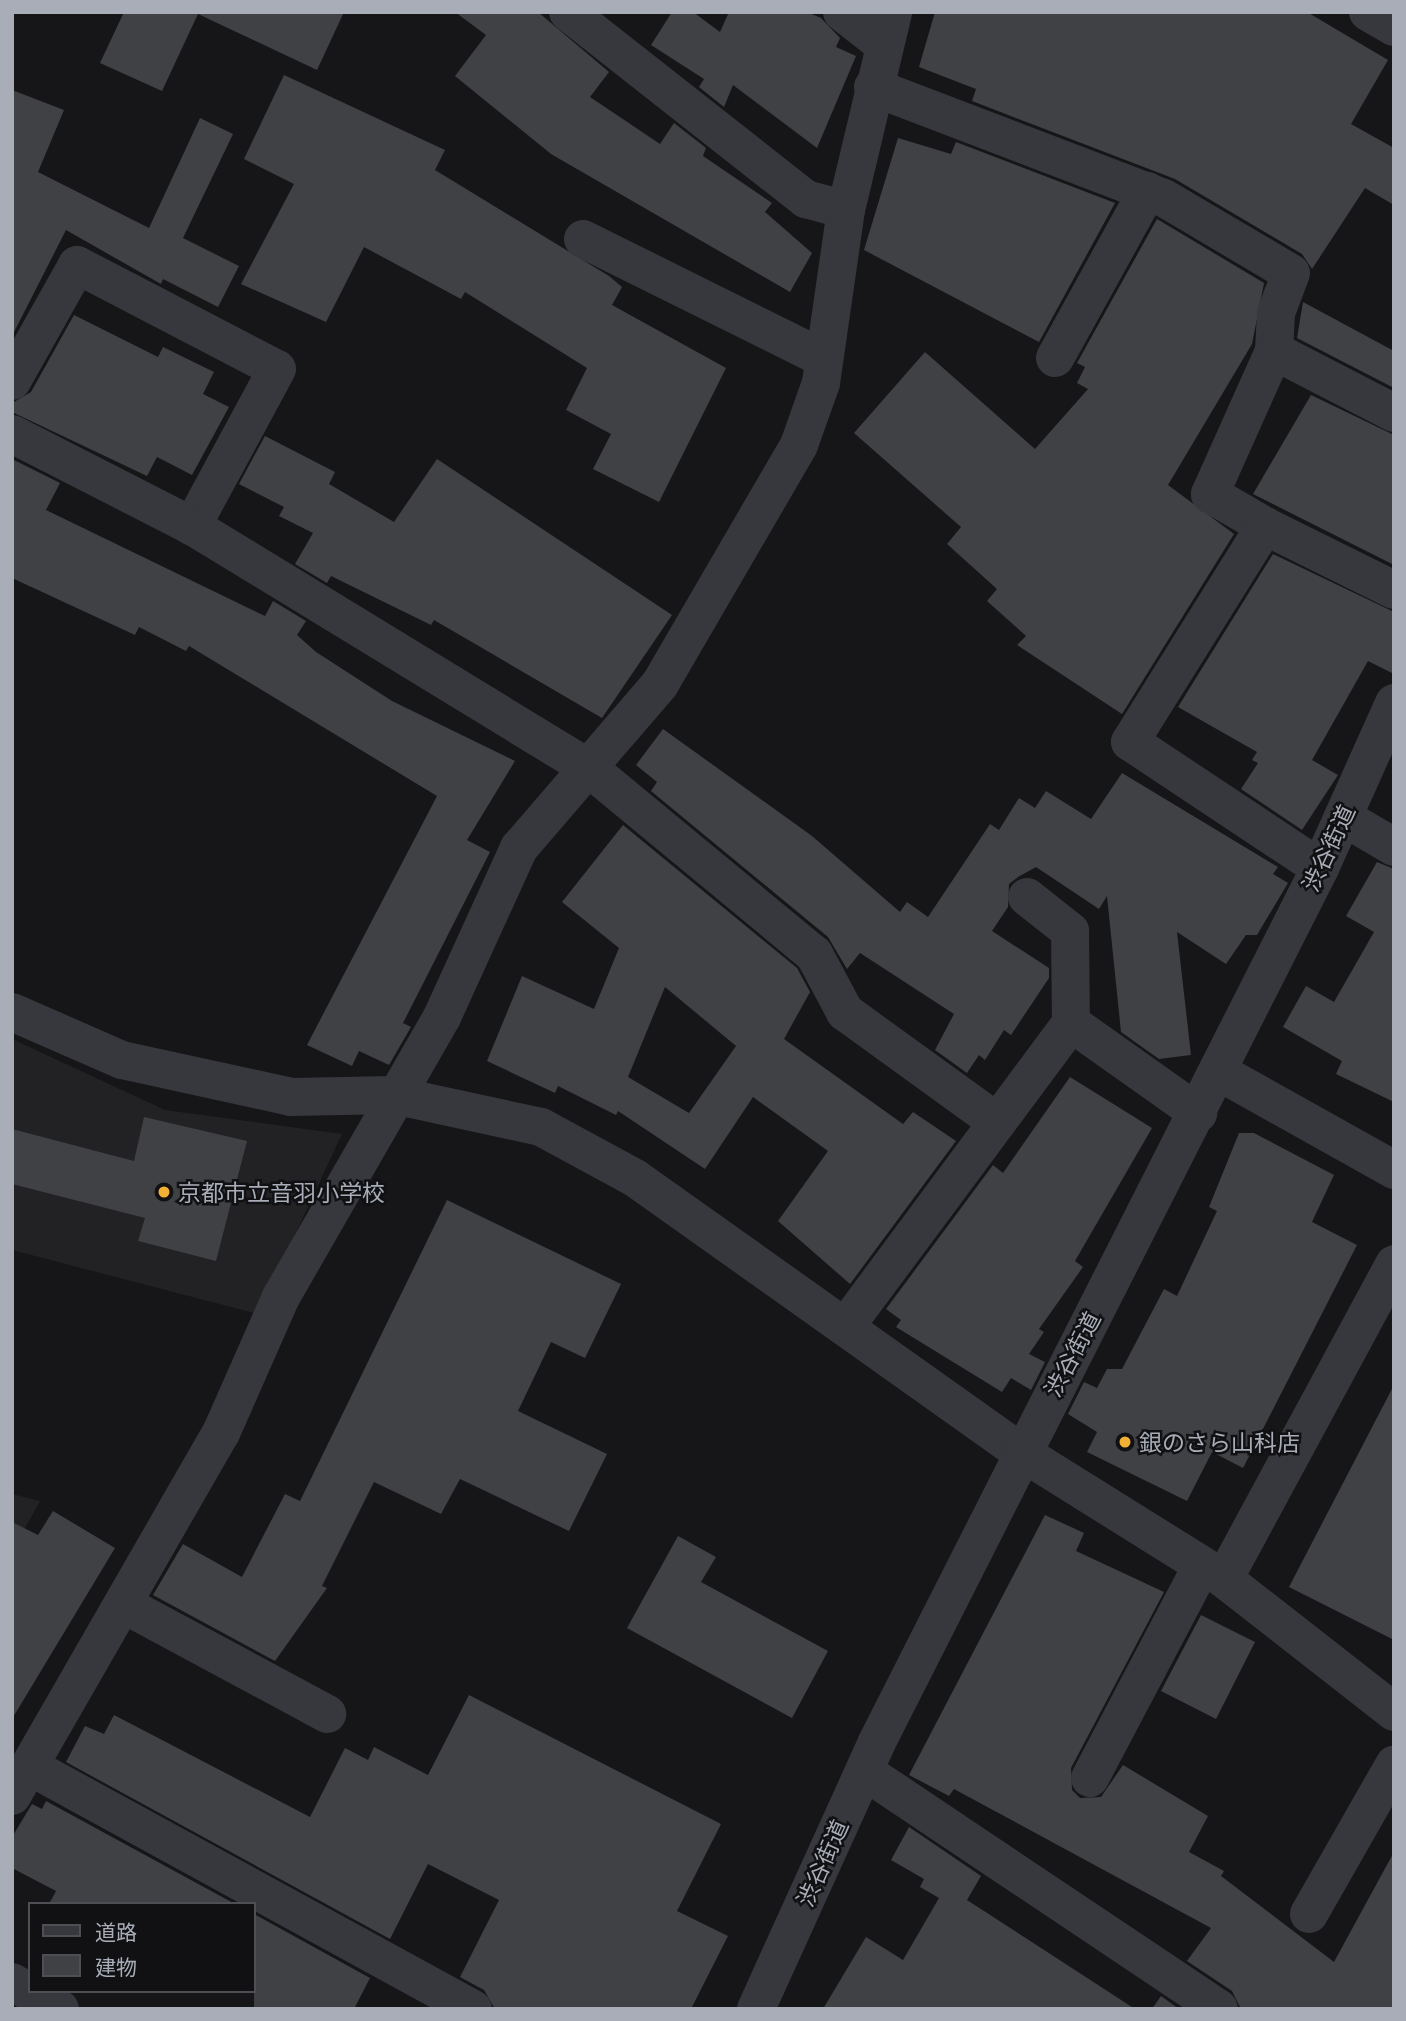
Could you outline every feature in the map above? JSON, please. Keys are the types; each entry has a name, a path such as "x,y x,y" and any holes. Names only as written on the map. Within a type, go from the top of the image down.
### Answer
{"street":[{"path":"568,12 606,24 806,199 846,210"},
{"path":"473,2009 21,1781 221,1433 281,1297 393,1095 442,1017 519,848 590,769 660,684 774,494 799,445 823,358 846,210 888,28 842,12"},
{"path":"1368,12 1394,27"},
{"path":"873,87 1147,191 1291,273 1276,313 1274,351 1210,494 1265,526 1394,590"},
{"path":"1055,358 1147,191"},
{"path":"583,239 823,358"},
{"path":"12,381 77,265 277,369 192,526"},
{"path":"1274,351 1394,413"},
{"path":"12,434 192,526 590,769 814,954 845,1012 997,1122"},
{"path":"1265,526 1130,742 1320,868"},
{"name":"渋谷街道","path":"756,2009 864,1770 1021,1452 1219,1072 1320,868 1394,703"},
{"path":"1343,817 1394,847"},
{"path":"845,1326 1071,1023 1070,931 1027,897"},
{"path":"12,1012 122,1060 291,1097 393,1095 541,1127 635,1178 1021,1452 1213,1572 1394,1712"},
{"path":"1071,1023 1198,1113"},
{"path":"1219,1072 1394,1170"},
{"path":"1090,1778 1394,1264"},
{"path":"123,1604 327,1714"},
{"path":"1309,1914 1394,1765"},
{"path":"864,1770 1219,2009"},
{"path":"12,1982 28,1991"},
{"path":"32,1993 60,2009"}],"shaded area":[{"name":"京都市立音羽小学校","path":"12,1039 165,1110 342,1134 258,1314 12,1250"},
{"path":"12,1494 40,1501 12,1552"}],"building":[{"path":"124,12 344,12 317,70 198,14 162,91 100,63"},
{"path":"455,12 538,12 609,72 590,97 660,144 674,123 706,148 703,156 772,203 765,212 812,253 790,292 551,154 455,76 486,35"},
{"path":"672,12 693,12 720,32 729,12 807,12 821,18 840,38 836,47 856,56 817,148 733,85 724,107 699,87 704,79 651,45"},
{"path":"935,12 1307,12 1388,60 1351,124 1394,148 1394,205 1365,188 1312,269 1302,254 1175,179 972,101 976,89 919,67"},
{"path":"284,75 445,150 435,170 609,276 622,287 612,305 726,368 659,502 593,469 611,434 566,410 587,368 465,292 461,299 364,247 326,322 241,284 294,184 244,159"},
{"path":"12,90 64,110 38,172 149,228 200,118 233,134 183,238 239,266 218,307 163,279 161,284 66,230 12,336"},
{"path":"898,138 951,154 956,142 1115,203 1039,342 864,250"},
{"path":"1157,219 1264,283 1252,344 1168,485 1234,534 1122,714 1017,645 1026,636 987,601 997,589 947,544 961,527 854,433 925,352 1035,449 1088,389 1077,383 1085,367 1077,363"},
{"path":"1303,302 1394,351 1394,388 1297,338"},
{"path":"74,315 158,357 163,347 214,372 203,394 229,407 192,475 157,457 147,476 12,412 12,403 31,392"},
{"path":"1311,395 1394,435 1394,565 1253,494"},
{"path":"265,436 335,472 329,484 394,522 437,459 672,615 602,718 434,620 431,625 331,576 327,583 295,564 313,533 279,516 284,507 239,484"},
{"path":"12,459 60,483 46,510 265,616 273,601 306,621 297,635 316,652 392,701 515,761 467,840 490,852 403,1023 411,1027 389,1065 359,1051 352,1066 307,1045 437,796 189,646 186,651 139,627 135,635 12,578"},
{"path":"1273,554 1394,612 1394,674 1368,661 1312,760 1338,775 1302,830 1241,789 1258,763 1252,760 1257,752 1178,707"},
{"path":"663,729 812,836 900,912 907,902 928,917 990,824 999,830 1019,798 1035,808 1046,791 1091,819 1122,773 1278,867 1273,874 1288,883 1257,935 1246,935 1226,964 1177,932 1191,1055 1159,1059 1121,1032 1107,896 1099,909 1036,867 1018,877 1009,884 1008,907 992,931 1049,968 1049,978 1011,1035 1004,1030 985,1060 979,1055 967,1073 935,1050 954,1014 860,953 847,969 828,937 651,791 657,782 636,765"},
{"path":"623,825 797,968 810,992 784,1039 903,1124 913,1112 956,1141 850,1284 778,1221 828,1151 753,1097 705,1169 618,1111 616,1115 558,1086 555,1093 487,1061 522,976 594,1009 619,948 562,902","holes":["665,987 736,1046 689,1113 628,1077"]},
{"path":"1377,862 1394,869 1394,1102 1336,1074 1342,1061 1283,1027 1306,986 1334,1002 1374,932 1346,916"},
{"path":"1070,1077 1152,1128 1075,1261 1083,1267 1039,1329 1044,1332 1029,1354 1045,1362 1031,1390 1011,1378 1002,1392 896,1327 901,1320 886,1309 993,1165 1003,1173"},
{"path":"144,1117 247,1141 216,1261 138,1241 145,1218 12,1184 12,1129 134,1161"},
{"path":"1239,1133 1254,1133 1334,1175 1312,1222 1357,1245 1243,1468 1212,1452 1187,1501 1087,1452 1097,1432 1068,1414 1084,1382 1097,1388 1107,1369 1122,1369 1164,1289 1177,1296 1217,1211 1209,1207"},
{"path":"447,1200 621,1284 585,1358 551,1342 518,1411 607,1454 569,1531 460,1479 441,1514 374,1482 322,1586 327,1588 275,1661 153,1595 183,1544 242,1577 285,1494 300,1501"},
{"path":"1394,1385 1394,1640 1289,1587"},
{"path":"53,1511 115,1548 12,1719 12,1522 38,1535"},
{"path":"1045,1515 1084,1533 1076,1551 1164,1592 1071,1768 1072,1790 1080,1798 1101,1797 1123,1765 1208,1816 1189,1852 1224,1871 1221,1876 1334,1962 1394,1852 1394,2009 1241,2009 1232,1991 1187,1961 1211,1928 954,1789 949,1796 909,1775"},
{"path":"678,1536 716,1557 701,1582 828,1651 792,1718 627,1628"},
{"path":"1201,1615 1255,1642 1216,1719 1161,1691"},
{"path":"469,1695 721,1824 677,1911 728,1936 691,2009 495,2009 484,1990 460,1977 499,1900 428,1864 390,1939 66,1762 85,1726 104,1734 114,1715 310,1817 345,1748 368,1760 374,1747 428,1775"},
{"path":"46,1801 231,1902 50,1902 56,1891 12,1868 12,1837 32,1804 42,1809"},
{"path":"909,1827 981,1876 967,1900 1135,2009 823,2009 866,1937 903,1960 939,1898 920,1887 924,1879 891,1860"},
{"path":"256,1915 370,1978 354,2009 254,2009"},
{"path":"1161,1996 1179,2009 1152,2009"}],"place":[{"name":"京都市立音羽小学校","path":"164,1192"},
{"name":"銀のさら山科店","path":"1125,1442"}]}
